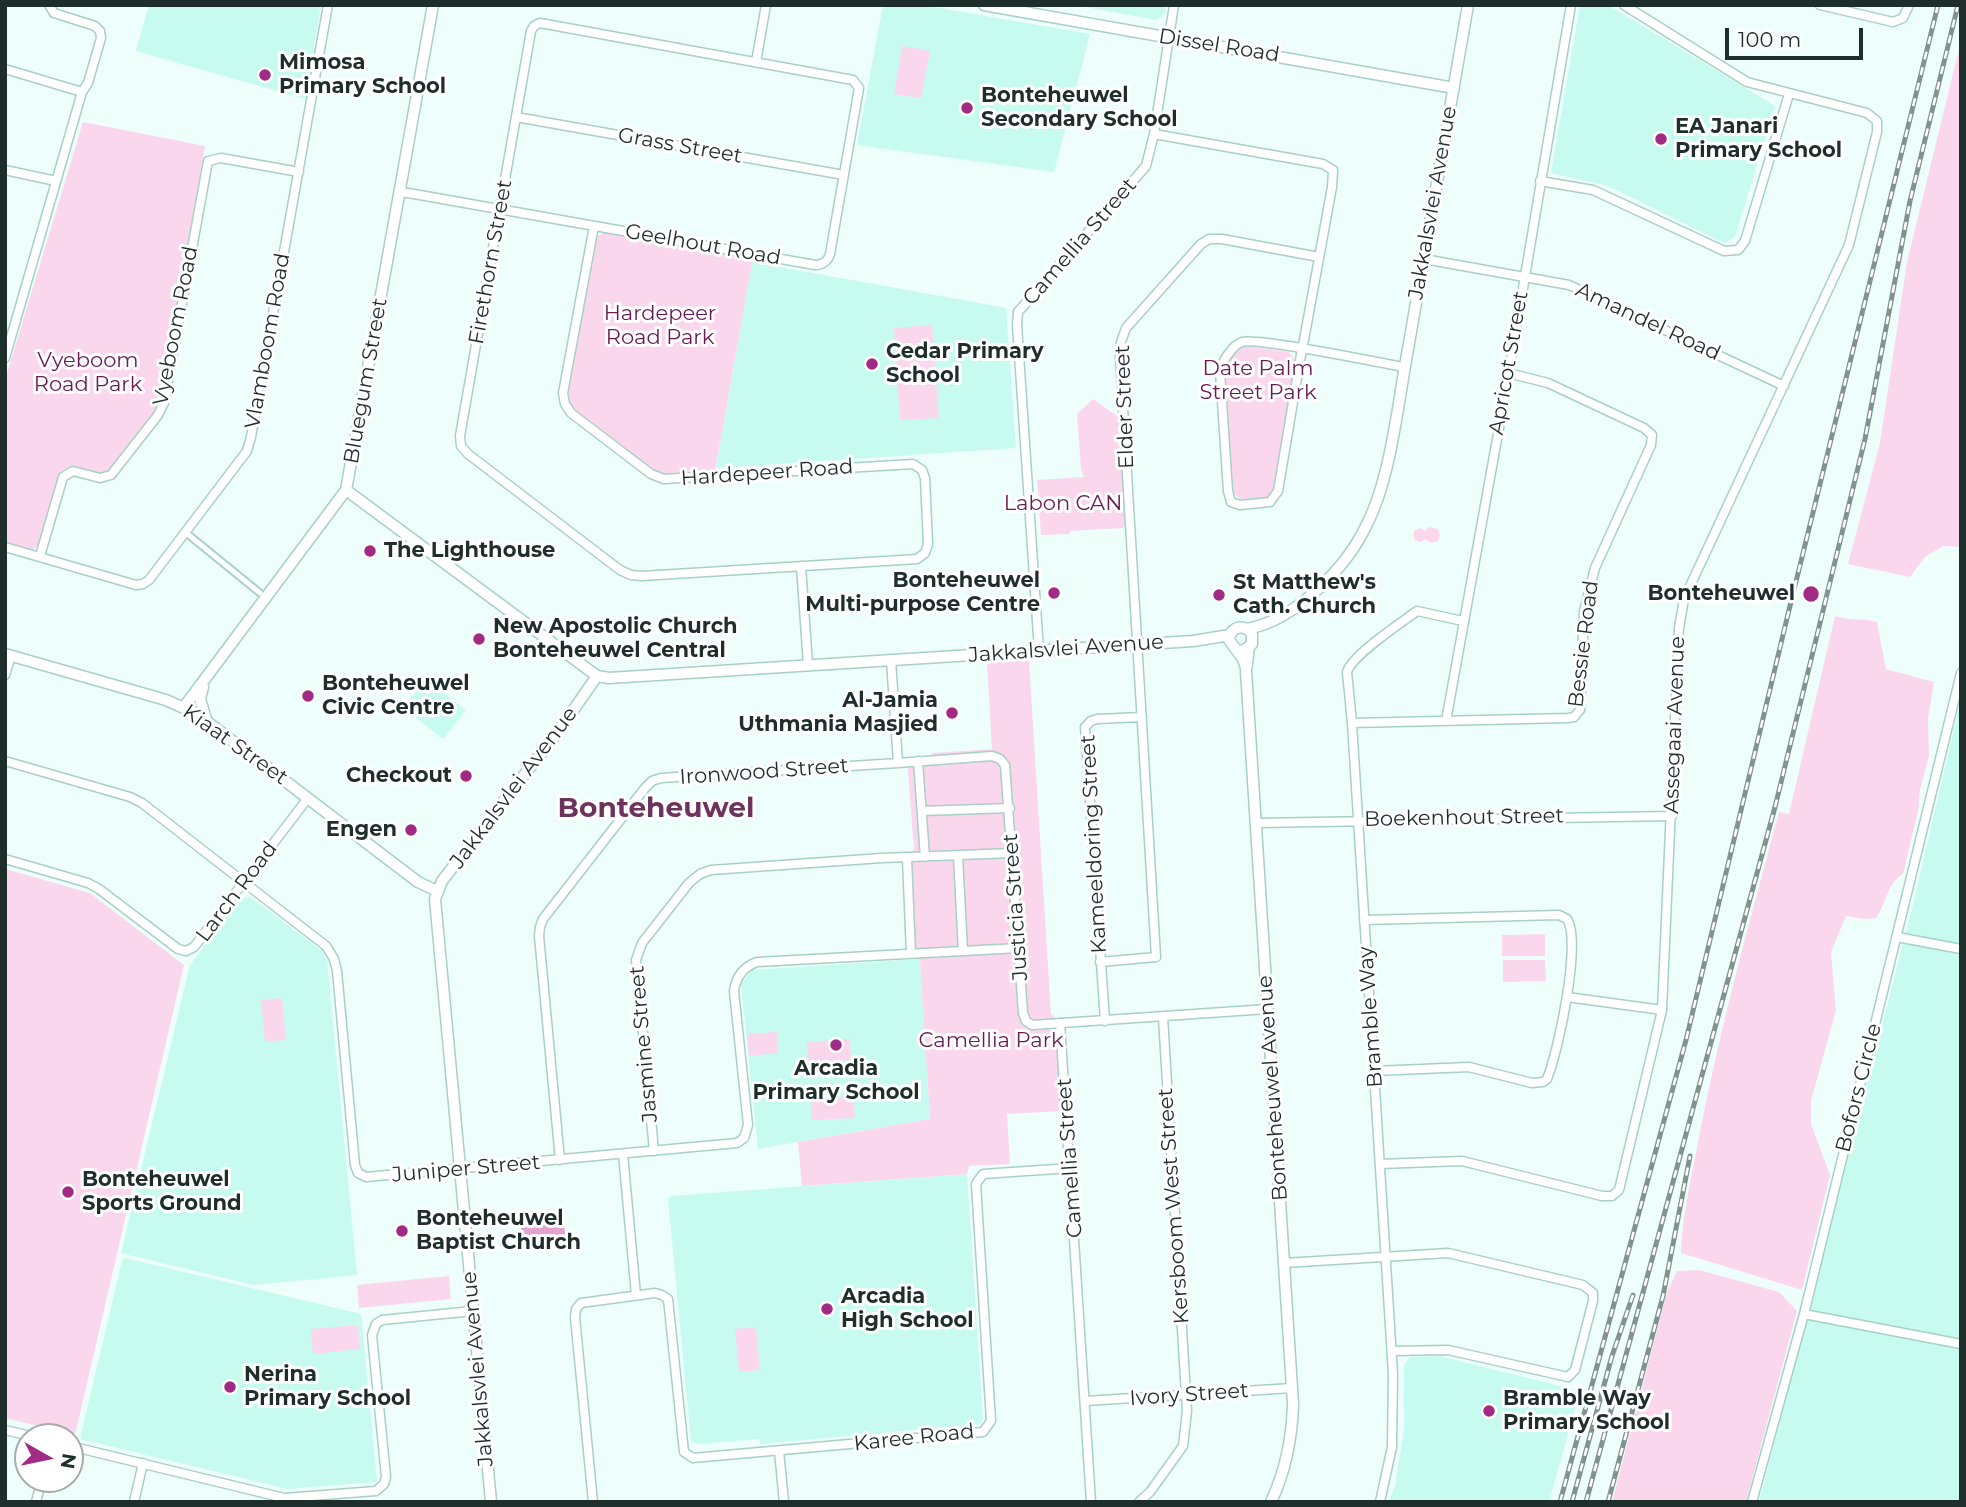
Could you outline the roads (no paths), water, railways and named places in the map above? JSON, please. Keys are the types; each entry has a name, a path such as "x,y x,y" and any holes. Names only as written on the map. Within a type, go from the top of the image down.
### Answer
{"street":[{"path":"5,358 82,92 88,83 101,38 100,31 95,26 54,13 49,5"},
{"name":"Vlamboom Road","path":"5,547 139,585 149,580 250,445 328,5"},
{"name":"Bluegum Street","path":"184,707 346,490 433,5"},
{"path":"756,62 766,5"},
{"name":"Dissel Road","path":"984,5 1454,88"},
{"name":"Camellia Street","path":"1039,650 1018,312 1142,171 1149,158 1174,5"},
{"name":"Jakkalsvlei Avenue","path":"1251,644 1339,568 1369,522 1382,486 1468,5"},
{"name":"Apricot Street","path":"1446,721 1572,5"},
{"name":"Assegaai Avenue","path":"1380,1164 1462,1161 1602,1196 1612,1196 1619,1190 1662,1010 1679,628 1684,599 1849,245 1877,132 1877,121 1867,113 1737,78 1624,5"},
{"path":"1820,5 1893,23 1903,18 1909,5"},
{"name":"Firethorn Street","path":"801,566 631,575 620,570 463,449 460,436 534,26 540,23 853,80 857,84"},
{"path":"5,69 82,92"},
{"name":"Geelhout Road","path":"400,192 818,265 827,260 830,254 858,94 857,84"},
{"path":"1540,181 1593,190 1724,251 1738,250 1745,241 1789,94"},
{"name":"Grass Street","path":"516,117 844,175"},
{"path":"1154,134 1329,166 1333,176 1302,349 1277,496 1270,502 1240,505 1231,502 1220,371 1222,363 1237,344 1243,341 1302,349 1404,367"},
{"name":"Vyeboom Road","path":"40,556 64,474 73,471 100,478 111,475 162,409 208,161 221,158 299,172"},
{"path":"5,170 56,181"},
{"name":"Hardepeer Road","path":"594,226 564,399 571,413 631,459 664,479 910,464 917,465 922,470 925,478 928,544 923,556 917,559 801,566"},
{"name":"Elder Street","path":"1100,962 1156,957 1120,357 1122,336 1201,244 1209,239 1319,257"},
{"name":"Amandel Road","path":"1424,259 1577,288 1784,386"},
{"name":"Bessie Road","path":"1352,723 1569,718 1577,714 1581,703 1584,611 1596,563 1653,441 1652,435 1644,428 1560,388 1539,379 1508,373"},
{"path":"346,490 597,677"},
{"path":"185,532 260,593"},
{"path":"801,566 808,665"},
{"name":"Bramble Way","path":"1380,1502 1392,1447 1392,1351 1347,672 1349,666 1417,611 1463,621"},
{"name":"Jakkalsvlei Avenue","path":"491,1502 435,918 437,891 597,677 1200,640 1232,643 1237,628 1247,629 1261,625 1283,614"},
{"path":"1232,643 1251,644 1252,634 1247,629"},
{"name":"Bonteheuwel Avenue","path":"1232,643 1247,671"},
{"name":"Bonteheuwel Avenue","path":"1251,644 1247,671 1292,1388 1291,1441 1282,1477 1271,1502"},
{"path":"5,675 8,655"},
{"name":"Kiaat Street","path":"8,655 184,707 206,720 418,882 437,891"},
{"path":"891,660 898,763"},
{"name":"Bofors Circle","path":"1752,1502 1804,1314 1961,673"},
{"path":"206,680 200,699 206,720"},
{"name":"Kameeldoring Street","path":"1105,1021 1085,727 1097,719 1142,717"},
{"name":"Ironwood Street","path":"559,1160 540,927 652,781 661,778 992,756 1000,759"},
{"name":"Justicia Street","path":"1000,759 1007,772 1023,1013 1026,1021 1032,1025 1060,1023"},
{"name":"Juniper Street","path":"5,761 136,799 323,942 334,959 355,1165 358,1173 369,1178 732,1144 740,1141 746,1134 748,1125 734,991 736,981 746,968 757,962 911,953"},
{"path":"918,761 925,858"},
{"name":"Larch Road","path":"5,859 88,883 183,951 194,947 308,798"},
{"path":"922,811 1010,808"},
{"name":"Boekenhout Street","path":"1257,822 1672,816"},
{"name":"Jasmine Street","path":"654,1151 636,960 642,943 689,883 700,874 711,870 882,858 1013,853"},
{"path":"958,856 962,951"},
{"path":"906,859 911,953 1018,948"},
{"path":"1364,920 1564,916 1571,929 1567,997 1551,1069 1543,1082 1532,1083 1469,1067 1374,1071"},
{"path":"1897,937 1961,949"},
{"path":"1567,997 1662,1010"},
{"path":"1060,1023 1268,1009"},
{"name":"Kersboom West Street","path":"1139,1502 1150,1492 1183,1446 1187,1411 1163,1017"},
{"name":"Camellia Street","path":"1060,1023 1091,1502"},
{"path":"593,1502 575,1313 578,1306 585,1301 636,1295 623,1154"},
{"name":"Karee Road","path":"636,1295 659,1293 670,1303 684,1452 693,1458 983,1432 991,1421 976,1184 983,1174 1071,1168"},
{"path":"1284,1264 1457,1254 1583,1285 1593,1293 1575,1370 1568,1377 1448,1350 1392,1351"},
{"path":"84,1449 288,1498 379,1490 386,1477 373,1328 379,1321 387,1319 473,1311"},
{"path":"1804,1314 1961,1345"},
{"name":"Ivory Street","path":"1085,1401 1292,1388"},
{"path":"779,1451 784,1502"},
{"path":"134,1502 143,1463"}],"railway":[{"path":"1560,1502 1686,1040 1938,5"},
{"path":"1586,1502 1775,807 1865,439 1910,201 1958,5"},
{"path":"1608,1502 1663,1296 1690,1156"},
{"path":"1572,1502 1612,1356 1633,1295"}],"place":[{"name":"Mimosa Primary School","path":"265,75"},
{"name":"Bonteheuwel Secondary School","path":"967,108"},
{"name":"EA Janari Primary School","path":"1661,139"},
{"name":"Cedar Primary School","path":"872,364"},
{"name":"The Lighthouse","path":"370,551"},
{"name":"Bonteheuwel Multi-purpose Centre","path":"1054,593"},
{"name":"Bonteheuwel","path":"1811,594"},
{"name":"St Matthew's Cath. Church","path":"1219,595"},
{"name":"New Apostolic Church Bonteheuwel Central","path":"479,639"},
{"name":"Bonteheuwel Civic Centre","path":"308,696"},
{"name":"Al-Jamia Uthmania Masjied","path":"952,713"},
{"name":"Checkout","path":"466,776"},
{"name":"Engen","path":"411,830"},
{"name":"Arcadia Primary School","path":"836,1045"},
{"name":"Bonteheuwel Sports Ground","path":"68,1192"},
{"name":"Bonteheuwel Baptist Church","path":"402,1231"},
{"name":"Arcadia High School","path":"827,1309"},
{"name":"Nerina Primary School","path":"230,1387"},
{"name":"Bramble Way Primary School","path":"1489,1411"}],"district":[{"name":"Bonteheuwel","path":"656,809"}],"park label":[{"name":"Hardepeer Road Park","path":"660,326"},
{"name":"Vyeboom Road Park","path":"88,373"},
{"name":"Date Palm Street Park","path":"1258,381"},
{"name":"Labon CAN","path":"1063,504"},
{"name":"Camellia Park","path":"991,1041"}]}
